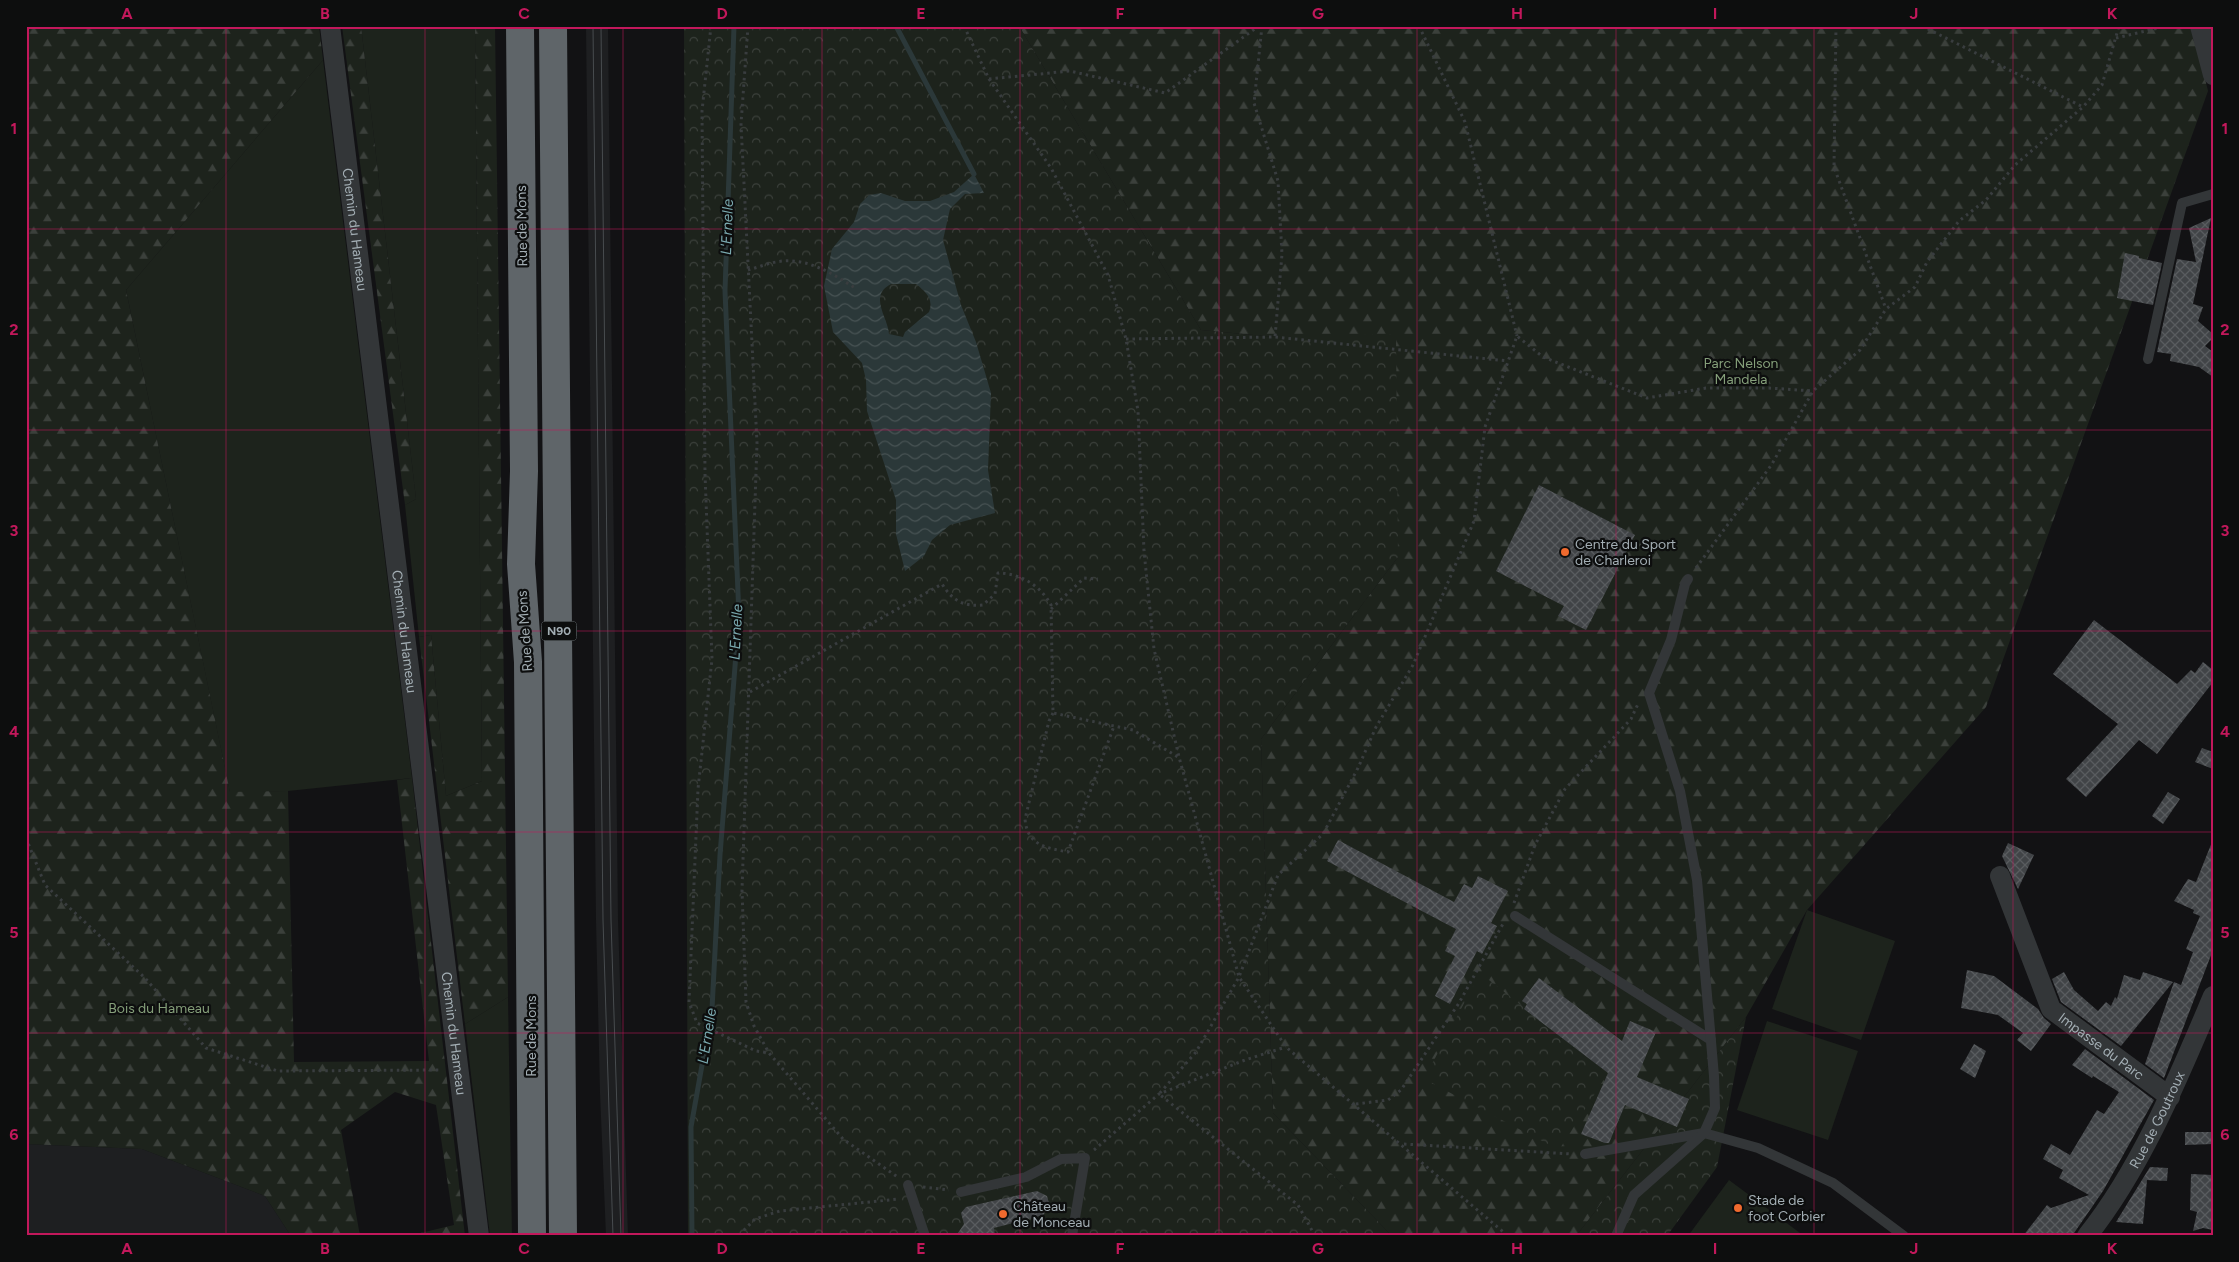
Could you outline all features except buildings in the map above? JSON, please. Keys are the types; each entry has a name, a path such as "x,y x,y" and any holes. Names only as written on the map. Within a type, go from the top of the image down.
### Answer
{"highway":[{"name":"Rue de Mons","path":"520,26 524,471 521,564 528,662 532,1236"},
{"name":"N90","path":"553,26 563,1236"}],"street":[{"name":"Chemin du Hameau","path":"330,26 479,1236"},
{"path":"2200,26 2213,75"},
{"name":"Impasse du Parc","path":"2000,876 2051,1009 2170,1097"},
{"name":"Rue de Goutroux","path":"2087,1236 2109,1209 2170,1097 2213,996"}],"lane":[{"path":"2148,359 2182,203 2213,194"},
{"path":"1616,1236 1634,1195 1704,1133 1714,1108 1711,1040 1697,880 1680,791 1649,693 1671,640 1685,584 1688,579"},
{"path":"1511,913 1711,1040"},
{"path":"1585,1154 1704,1133 1758,1148 1834,1183 1904,1236"},
{"path":"961,1192 1026,1177 1061,1159 1085,1158 1072,1236"},
{"path":"908,1185 925,1236"}],"path":[{"path":"711,26 702,111 705,474 712,659 697,818 689,1002 697,1023 756,1051 768,1053"},
{"path":"748,26 741,124 757,443 742,890 746,1002 754,1026 768,1053 843,1140 908,1185 961,1192"},
{"path":"964,26 989,79 1051,168 1108,275 1126,339 1138,411 1144,551 1154,649 1179,757 1239,977 1286,1047 1403,1144 1508,1236"},
{"path":"989,79 1070,71 1165,93 1261,26"},
{"path":"1261,26 1254,103 1278,181 1282,254 1276,338"},
{"path":"1085,1158 1159,1094 1196,1052 1239,977 1278,875 1323,834 1358,768 1376,727 1413,665 1474,520 1485,428 1517,336 1465,122 1419,26"},
{"path":"1836,26 1834,167 1886,309"},
{"path":"1922,26 2083,107"},
{"path":"1688,579 1772,464 1813,391 1860,350 1886,309 1915,287 1927,262 1959,221 1986,200 2015,165 2083,107 2102,85 2119,26"},
{"path":"2116,38 2167,26"},
{"path":"748,270 781,261 804,264 828,271 856,288"},
{"path":"1517,336 1543,357 1647,398 1706,388 1769,388 1813,391"},
{"path":"1126,339 1276,338 1508,362"},
{"path":"750,692 942,584 950,596 964,605 983,605 995,594 998,573 1006,573 1036,586 1046,595 1051,609 1053,713 1042,748 1026,819 1028,835 1035,842 1068,852 1114,726"},
{"path":"1051,609 1084,578 1098,579"},
{"path":"1355,1104 1388,1100 1401,1090 1459,1003 1511,913 1535,844 1565,789 1631,718 1642,696"},
{"path":"1053,713 1133,730 1179,757"},
{"path":"26,838 45,885 145,978 206,1048 278,1071 458,1070"},
{"path":"1159,1094 1245,1060 1286,1047"},
{"path":"1159,1094 1298,1205 1315,1236"},
{"path":"1403,1144 1585,1154"},
{"path":"741,1236 743,1231 755,1219 780,1211 912,1197"}],"shaded area":[{"path":"586,26 608,26 618,920 628,1236 606,1236 600,1093 596,920"},
{"path":"26,1144 142,1149 265,1196 291,1236 26,1236"}],"green space":[{"name":"Bois du Hameau","path":"26,26 319,26 323,60 126,290 230,792 288,791 294,1062 429,1061 397,780 412,778 465,1236 408,1236 454,1225 436,1105 395,1092 341,1130 360,1236 291,1236 265,1196 142,1149 26,1144"},
{"path":"342,26 361,26 416,499 405,505"},
{"path":"361,26 475,26 482,781 446,796 431,635 419,637 405,505 416,499"},
{"path":"475,26 495,26 508,997 465,1024 419,637 431,635 446,796 482,781"},
{"path":"684,26 1019,26 1201,330 1275,337 1396,334 1398,557 1261,739 1273,1113 1392,1236 688,1236"},
{"name":"Parc Nelson Mandela","path":"1019,26 2192,26 2208,91 1986,707 1807,910 1746,1017 1576,1236 1392,1236 1273,1113 1261,739 1398,557 1275,337 1201,330"},
{"path":"323,60 412,778 288,791 230,793 126,290"},
{"path":"1807,910 1895,941 1861,1040 1772,1009"},
{"path":"1480,973 1608,1073 1559,1150 1424,1079"},
{"path":"508,997 512,1236 490,1236 465,1024"},
{"path":"1746,1017 1717,1167 1667,1236 1576,1236"},
{"path":"1767,1021 1858,1051 1828,1140 1737,1110"},
{"name":"Stade de foot Corbier","path":"1729,1180 1804,1236 1688,1236"}],"water":[{"path":"974,174 984,193 965,194 950,209 943,240 961,305 976,342 991,393 988,470 995,513 950,525 932,540 924,556 905,571 896,534 896,500 867,411 866,380 862,363 833,332 824,286 832,249 854,222 860,204 869,195 881,193 905,201 930,201 954,192","holes":["891,284 916,284 926,293 930,300 929,312 905,332 903,337 889,334 881,307 881,294"]}],"waterway":[{"name":"L'Ernelle","path":"692,1236 691,1127 712,1009 720,855 739,616 725,291 734,26"},
{"path":"896,26 974,174"}],"tram line":[{"path":"593,26 603,920 613,1236"},
{"path":"601,26 611,920 621,1236"}],"place":[{"name":"Centre du Sport de Charleroi","path":"1565,552"},
{"name":"Stade de foot Corbier","path":"1738,1208"},
{"name":"Château de Monceau","path":"1003,1214"}]}
